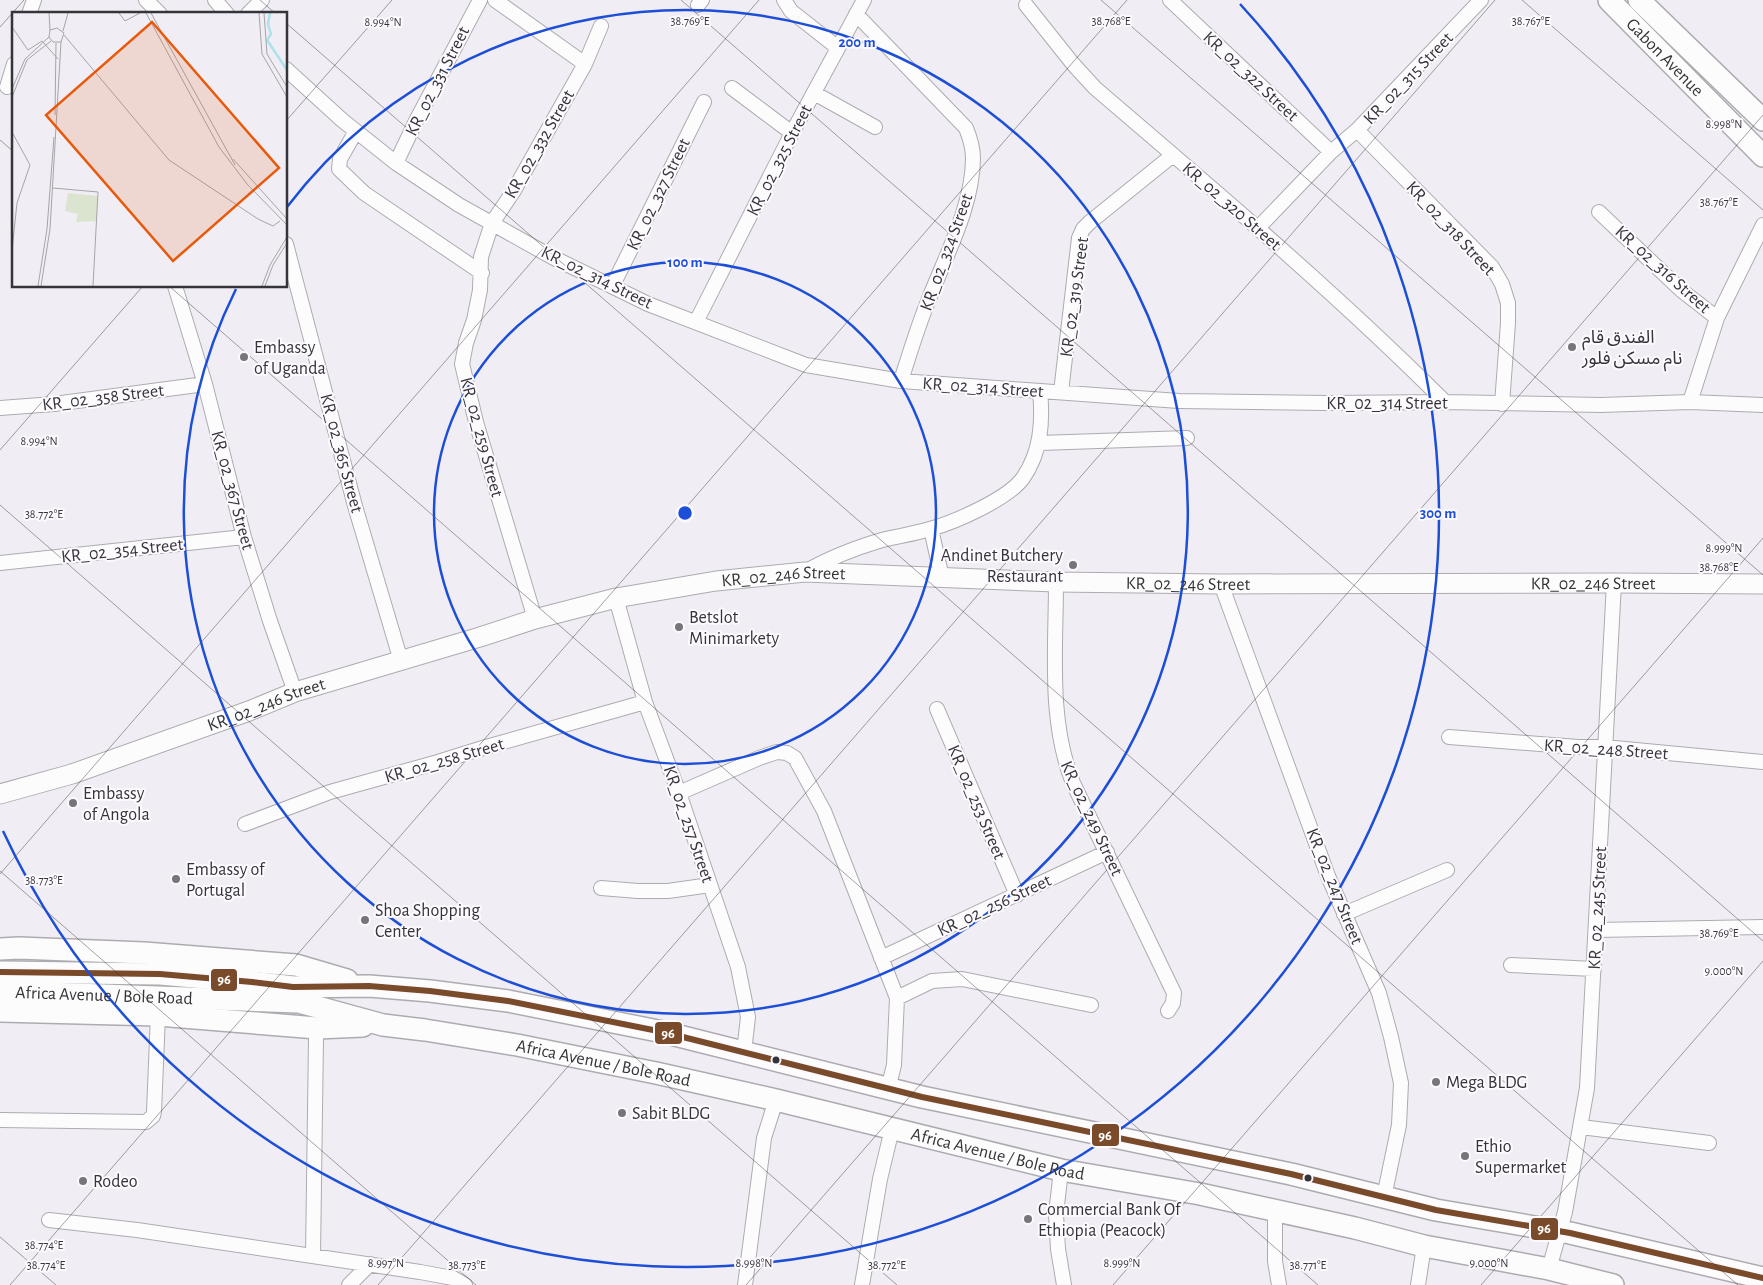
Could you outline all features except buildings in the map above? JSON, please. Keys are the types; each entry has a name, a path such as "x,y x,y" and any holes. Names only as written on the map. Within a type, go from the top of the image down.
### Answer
{"main road":[{"name":"Gabon Avenue","path":"1609,0 1763,156"},
{"name":"Gabon Avenue","path":"1645,2 1763,120"},
{"name":"Africa Avenue / Bole Road","path":"0,949 144,953 296,965 369,986"},
{"name":"Africa Avenue / Bole Road","path":"0,972 160,974 293,987 369,986 430,991 508,1001 663,1032 888,1089 1238,1162 1436,1210 1618,1243 1763,1278"},
{"name":"Africa Avenue / Bole Road","path":"0,992 299,1002 383,1025 517,1045 656,1073 776,1100 1061,1170 1200,1194 1355,1228 1424,1246 1548,1269 1613,1285"},
{"name":"Africa Avenue / Bole Road","path":"0,1011 158,1015 317,1028 383,1025"}],"street":[{"path":"146,0 158,12"},
{"path":"214,0 225,12"},
{"path":"250,12 262,0"},
{"name":"KR_02_331 Street","path":"396,163 480,0"},
{"path":"495,0 585,64"},
{"path":"784,0 791,11 838,48"},
{"name":"KR_02_325 Street","path":"696,322 792,133 864,0"},
{"name":"KR_02_322 Street","path":"1170,0 1331,152"},
{"name":"KR_02_315 Street","path":"1258,228 1331,152 1357,130 1482,0"},
{"name":"KR_02_320 Street","path":"1026,5 1073,64 1095,88 1258,228 1408,365 1445,402"},
{"name":"KR_02_324 Street","path":"856,14 966,128 973,156 972,172 960,225 925,308 901,381"},
{"name":"KR_02_332 Street","path":"492,223 513,192 585,64 601,26"},
{"path":"7,87 12,71"},
{"name":"KR_02_314 Street","path":"288,72 396,163 459,205 552,257 648,304 806,365 901,381 1179,401 1445,402 1601,405 1690,402 1763,405"},
{"path":"732,88 792,133"},
{"path":"814,93 875,127"},
{"name":"KR_02_327 Street","path":"613,286 704,102"},
{"name":"KR_02_318 Street","path":"1357,130 1492,267 1502,284 1508,303 1502,404"},
{"path":"356,131 340,159 339,169 364,194 482,273"},
{"name":"KR_02_319 Street","path":"1061,392 1079,238 1090,222 1173,154"},
{"name":"KR_02_316 Street","path":"1599,212 1681,290 1717,318 1763,225"},
{"name":"KR_02_259 Street","path":"492,223 482,257 482,273 474,320 466,343 462,364 476,422 535,619"},
{"name":"KR_02_365 Street","path":"288,251 363,532 401,661"},
{"name":"KR_02_367 Street","path":"176,288 205,384 244,537 270,621 295,692"},
{"path":"1690,402 1717,318"},
{"name":"KR_02_358 Street","path":"0,408 54,404 205,384"},
{"path":"804,572 826,560 849,551 883,540 932,529 990,504 1010,491 1022,480 1030,467 1039,443 1042,413 1040,391"},
{"path":"1039,443 1187,438"},
{"path":"932,529 942,578"},
{"name":"KR_02_354 Street","path":"0,563 244,537"},
{"name":"KR_02_246 Street","path":"0,794 72,774 248,711 295,692 535,619 616,598 716,581 804,572 1056,582 1221,584 1763,584"},
{"name":"KR_02_249 Street","path":"1056,582 1056,713 1064,760 1073,783 1174,993 1173,1003 1168,1011"},
{"name":"KR_02_245 Street","path":"1548,1269 1565,1212 1587,1088 1614,583"},
{"name":"KR_02_247 Street","path":"1221,584 1328,876 1379,993 1391,1037 1401,1084 1399,1125 1384,1197"},
{"name":"KR_02_257 Street","path":"616,598 645,702 680,792 738,967 748,1017 744,1052"},
{"name":"KR_02_258 Street","path":"245,824 330,792 645,702"},
{"name":"KR_02_253 Street","path":"937,709 1017,895"},
{"name":"KR_02_248 Street","path":"1450,737 1561,746 1604,747 1763,762"},
{"path":"680,792 777,752 788,753 796,758 824,811 897,998 894,1065 888,1089"},
{"name":"KR_02_256 Street","path":"881,958 1107,852"},
{"path":"1344,914 1447,870"},
{"path":"602,888 668,891 710,885"},
{"path":"1596,930 1763,927"},
{"path":"1511,965 1594,969"},
{"path":"897,998 932,980 962,979 1090,1005"},
{"path":"0,1120 146,1122 153,1116 154,1112 158,1015"},
{"path":"313,1256 317,1028"},
{"path":"745,1285 764,1138 776,1100"},
{"path":"1580,1127 1709,1143"},
{"path":"862,1285 880,1179 892,1129"},
{"path":"1061,1170 1056,1214 1058,1249 1064,1285"},
{"path":"1275,1211 1275,1261 1279,1285"},
{"path":"49,1220 137,1230 370,1264 453,1278 465,1285"},
{"path":"1418,1285 1424,1246"},
{"path":"349,1285 370,1264"}],"transit line":[{"name":"96","path":"0,972 160,974 293,987 369,986 430,991 508,1001 663,1032 922,1097 1291,1174 1436,1210 1570,1233 1763,1278"}],"place":[{"name":"الفندق قام نام مسكن فلور","path":"1572,347"},
{"name":"Embassy of Uganda","path":"244,357"},
{"name":"Andinet Butchery Restaurant","path":"1073,565"},
{"name":"Betslot Minimarkety","path":"679,627"},
{"name":"Embassy of Angola","path":"73,803"},
{"name":"Embassy of Portugal","path":"176,879"},
{"name":"Shoa Shopping Center","path":"365,920"},
{"name":"Mega BLDG","path":"1436,1082"},
{"name":"Sabit BLDG","path":"622,1113"},
{"name":"Ethio Supermarket","path":"1465,1156"},
{"name":"Rodeo","path":"83,1181"},
{"name":"Commercial Bank Of Ethiopia (Peacock)","path":"1028,1219"}]}
